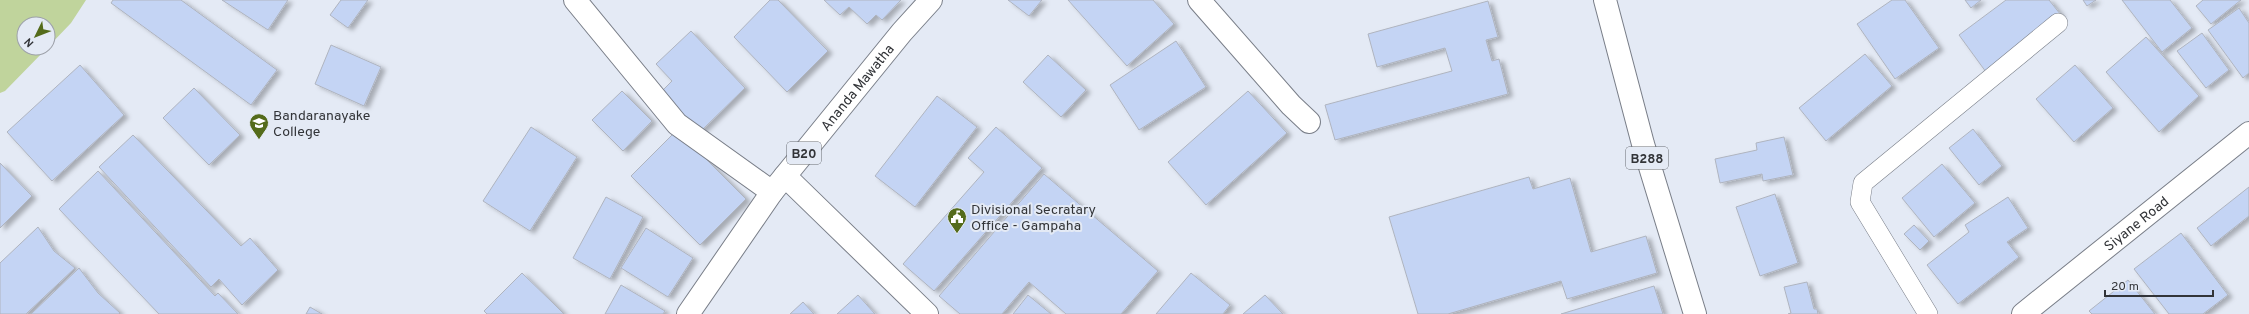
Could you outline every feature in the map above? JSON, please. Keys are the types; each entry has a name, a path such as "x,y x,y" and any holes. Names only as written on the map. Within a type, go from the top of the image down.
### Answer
{"street":[{"path":"575,0 677,124 778,184 927,314"},
{"name":"Ananda Mawatha","path":"688,314 778,184 902,32 931,0"},
{"path":"1199,0 1291,105 1309,122"},
{"name":"B288","path":"1606,0 1643,144 1694,314"},
{"name":"Siyane Road","path":"2023,314 2248,135"}],"lane":[{"path":"1928,314 1860,202 1864,183 2058,23"}],"green space":[{"path":"0,0 86,0 71,23 56,39 56,16 16,16 16,56 39,56 5,91 0,93"}],"building":[{"path":"113,0 181,0 277,70 251,105 111,3"},
{"path":"222,0 288,0 268,30"},
{"path":"341,0 368,0 348,28 330,15"},
{"path":"770,0 778,0 828,51 787,92 734,37"},
{"path":"824,0 901,0 882,20 876,15 867,24 849,7 840,15"},
{"path":"1008,0 1042,0 1029,16"},
{"path":"1068,0 1153,0 1174,24 1127,66"},
{"path":"1892,0 1905,0 1939,48 1895,79 1857,24"},
{"path":"1965,0 1981,0 1971,8"},
{"path":"2006,0 2049,0 2061,15 1986,72 1959,35"},
{"path":"2083,0 2096,0 2087,6"},
{"path":"2122,0 2170,0 2192,28 2162,52"},
{"path":"2203,0 2241,0 2211,24 2196,6"},
{"path":"1488,1 1498,37 1486,40 1492,61 1499,59 1508,94 1335,140 1325,105 1452,71 1445,48 1377,67 1368,34"},
{"path":"2239,8 2249,23 2249,73 2243,78 2208,30"},
{"path":"691,31 745,88 699,133 661,92 672,81 656,64"},
{"path":"2202,33 2229,70 2206,88 2177,51"},
{"path":"2146,37 2199,96 2159,132 2106,72"},
{"path":"1176,41 1206,87 1139,130 1110,85"},
{"path":"331,45 381,67 364,106 315,84"},
{"path":"1865,54 1892,86 1826,141 1799,108"},
{"path":"1048,55 1086,90 1061,117 1023,82"},
{"path":"80,65 124,115 52,181 7,132"},
{"path":"2075,65 2113,108 2074,142 2036,99"},
{"path":"194,88 240,135 209,165 163,118"},
{"path":"622,91 652,121 623,151 592,120"},
{"path":"1248,91 1287,133 1206,205 1168,162"},
{"path":"937,96 977,127 915,207 875,176"},
{"path":"531,127 577,157 530,231 483,201"},
{"name":"Divisional Secratary Office - Gampaha","path":"996,127 1042,168 934,291 903,264 984,172 968,158"},
{"path":"1973,129 2002,166 1979,185 1949,148"},
{"path":"677,130 746,199 700,245 631,176"},
{"path":"133,135 241,246 250,238 278,270 242,305 219,279 211,287 99,167"},
{"path":"1784,137 1793,175 1763,181 1762,174 1720,183 1715,159 1757,150 1756,143"},
{"path":"0,163 32,196 0,228"},
{"path":"1942,164 1975,203 1934,237 1902,198"},
{"path":"98,171 215,296 218,293 238,314 159,314 59,209"},
{"path":"1044,174 1158,271 1121,314 1066,314 1029,282 1002,314 960,314 939,296"},
{"path":"1529,177 1533,189 1570,178 1591,252 1646,236 1657,273 1567,299 1561,281 1448,314 1418,314 1389,217"},
{"path":"2249,187 2249,216 2211,246 2197,228"},
{"path":"1775,194 1798,263 1760,276 1736,207"},
{"path":"606,197 643,217 610,279 573,258"},
{"path":"2008,197 2028,228 2007,242 2019,257 1958,304 1927,265 1969,232 1965,225"},
{"path":"1914,225 1929,241 1920,250 1904,234"},
{"path":"38,227 54,251 75,268 26,314 0,314 0,263"},
{"path":"646,228 693,258 668,297 621,268"},
{"path":"2181,233 2228,295 2203,314 2169,314 2134,269"},
{"path":"79,268 98,293 120,313 119,314 31,314"},
{"path":"522,273 564,314 487,314 484,311"},
{"path":"1191,273 1230,305 1223,314 1156,314"},
{"path":"2128,280 2155,314 2092,314 2089,311"},
{"path":"1807,282 1814,309 1817,309 1818,314 1788,314 1791,313 1784,287"},
{"path":"621,285 665,311 663,314 605,314"},
{"path":"1654,286 1663,314 1561,314"},
{"path":"858,295 875,314 837,314"},
{"path":"1028,295 1051,314 1013,314"},
{"path":"1265,295 1283,314 1243,314"},
{"path":"803,302 814,314 790,314"},
{"path":"310,307 322,314 306,314"}],"place":[{"name":"Bandaranayake College","path":"259,140"},
{"name":"Divisional Secratary Office - Gampaha","path":"957,234"}]}
